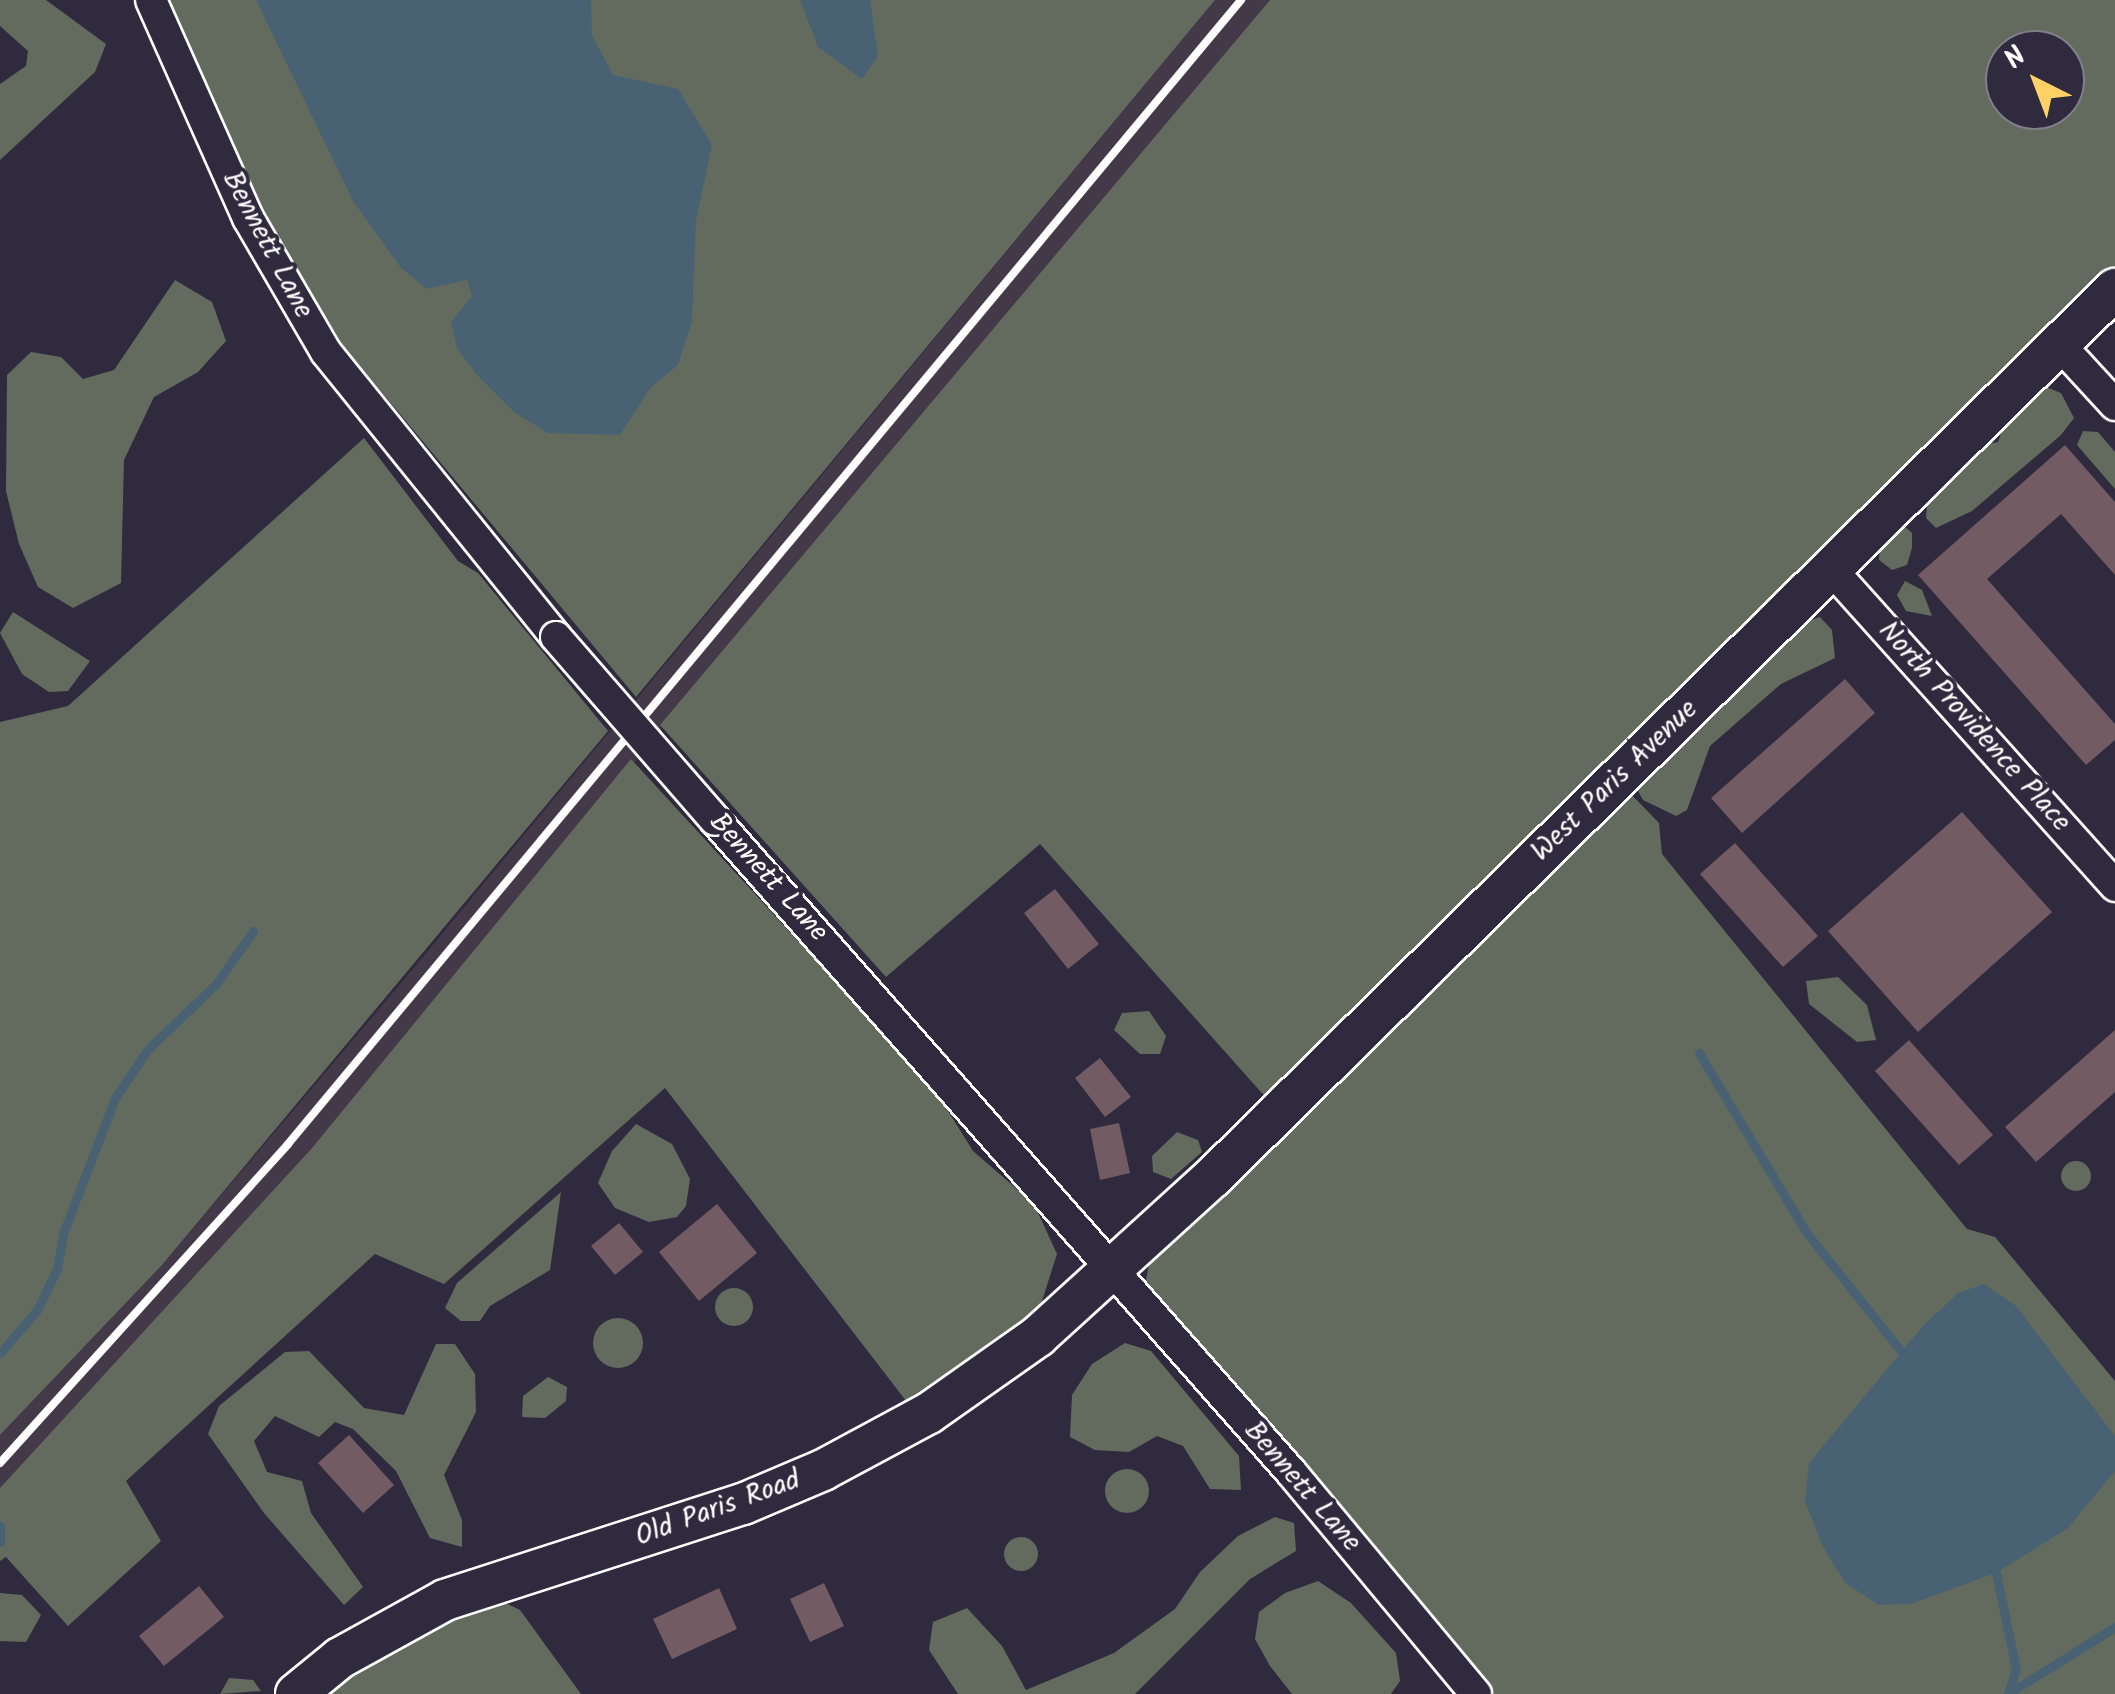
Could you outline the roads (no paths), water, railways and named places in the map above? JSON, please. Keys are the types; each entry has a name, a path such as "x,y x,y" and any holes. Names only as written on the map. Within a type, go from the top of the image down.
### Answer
{"main road":[{"name":"West Paris Avenue","path":"1113,1271 2115,288"},
{"name":"Old Paris Road","path":"296,1694 340,1658 445,1600 744,1504 865,1448 980,1380 1113,1271"}],"street":[{"name":"Bennett Lane","path":"151,0 248,218 326,352 556,637 1113,1271 1476,1694"},
{"path":"2059,344 2115,405"},
{"name":"North Providence Place","path":"1831,569 2115,886"}],"water":[{"path":"256,0 591,0 592,35 613,75 678,89 712,145 696,221 692,321 678,365 650,388 620,435 548,433 515,413 476,374 457,348 451,322 472,296 467,280 427,289 401,268 353,201"},
{"path":"800,0 870,0 878,56 862,79 818,47"},
{"path":"1984,1284 2016,1306 2115,1436 2115,1471 2068,1528 1998,1572 1911,1604 1879,1605 1845,1583 1822,1545 1805,1501 1809,1463 1922,1327 1958,1293"}],"waterway":[{"path":"0,1353 37,1310 57,1269 64,1231 115,1098 148,1049 216,984 253,931"},
{"path":"1699,1053 1806,1232 1908,1360"},
{"path":"0,1526 0,1542"},
{"path":"1994,1563 2016,1669 2008,1694"},
{"path":"2009,1693 2115,1627"}],"railway":[{"path":"0,1463 288,1144 1241,0"}]}
